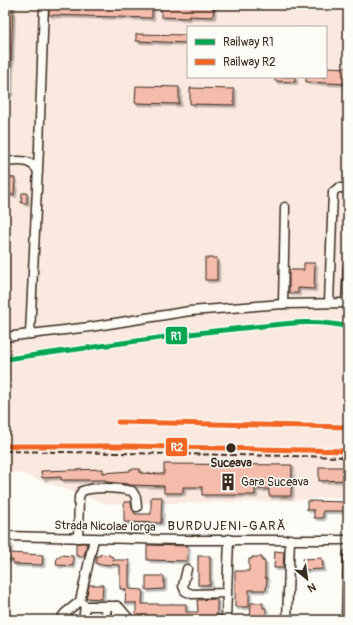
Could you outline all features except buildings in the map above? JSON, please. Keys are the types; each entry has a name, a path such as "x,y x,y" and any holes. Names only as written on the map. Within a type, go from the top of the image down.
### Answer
{"street":[{"path":"30,334 44,5"},
{"path":"21,161 32,155 39,147"},
{"path":"5,162 30,162 38,171"},
{"path":"329,303 333,192 338,188 345,188 348,192"},
{"path":"283,304 285,207"},
{"path":"5,337 90,327 190,311 283,304 347,303 348,266"},
{"path":"78,538 79,497 82,490 89,488 132,490 136,496 137,507"},
{"name":"Strada Nicolae Iorga","path":"5,536 348,540"},
{"path":"83,620 82,603 94,538"},
{"path":"226,620 229,539"},
{"path":"287,620 290,540"},
{"path":"346,620 348,554"},
{"path":"187,568 183,586 185,591 192,594 227,593"},
{"path":"60,620 65,613 82,603 117,606 130,620"},
{"path":"105,620 107,606"},
{"path":"116,620 117,606"}],"shaded area":[{"path":"5,5 348,5 348,496 291,501 108,504 19,473 5,472"}],"railway":[{"path":"5,359 213,331 282,324 322,323 348,327"},
{"path":"118,422 348,427"},
{"path":"5,451 348,457"}],"rail line":[{"name":"R1","path":"5,359 213,331 282,324 322,323 348,327"},
{"name":"R2","path":"118,422 348,427"},
{"name":"R2","path":"5,446 129,446 348,451"}],"place":[{"name":"Suceava","path":"231,448"},
{"name":"Gara Suceava","path":"228,482"}],"district":[{"name":"BURDUJENI-GARĂ","path":"227,525"}]}
